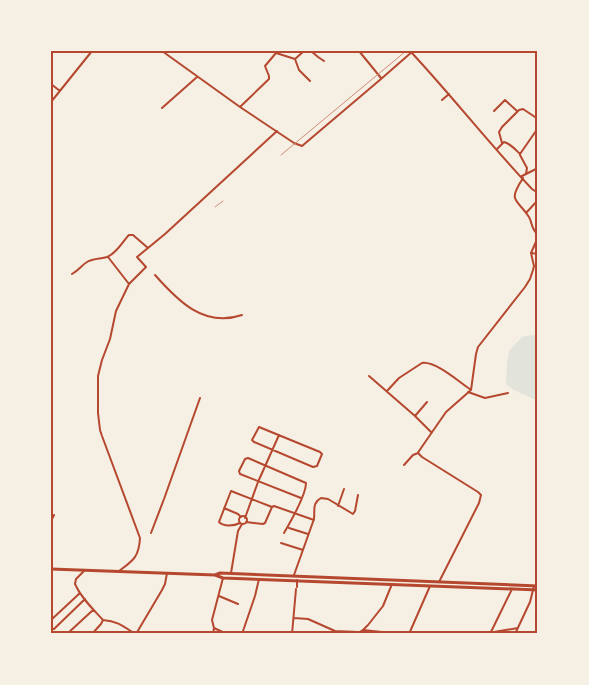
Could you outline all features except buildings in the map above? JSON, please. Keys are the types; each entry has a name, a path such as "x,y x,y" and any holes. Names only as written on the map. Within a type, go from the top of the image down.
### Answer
{"highway":[{"path":"51,569 294,576 536,588"},
{"path":"215,575 223,578 512,589 536,588"}],"street":[{"path":"51,102 92,51"},
{"path":"162,51 276,132 303,146 412,52 538,193"},
{"path":"295,59 304,51"},
{"path":"311,51 324,61"},
{"path":"359,51 381,79"},
{"path":"240,107 269,79 270,76 266,66 275,52 295,59"},
{"path":"295,59 299,70 310,81"},
{"path":"162,108 197,77"},
{"path":"51,84 60,91"},
{"path":"442,100 448,94"},
{"path":"494,111 505,100 517,111"},
{"path":"502,144 499,132 517,111 523,110 538,119"},
{"path":"520,154 538,128"},
{"path":"118,571 134,559 140,538 100,430 98,413 98,376 110,339 116,311 129,284 146,267 137,257 276,132"},
{"path":"497,149 504,142 509,143 520,154 527,168 526,174"},
{"path":"404,465 413,455 418,453 446,412 471,390 477,350 530,279 534,266 532,253 538,236 533,230 531,219 517,204 514,195 522,177 538,168"},
{"path":"526,213 538,200"},
{"path":"72,274 80,270 89,261 108,257 117,250 129,235 134,235 148,248"},
{"path":"532,253 538,254"},
{"path":"108,257 129,284"},
{"path":"155,275 188,307 196,312 209,317 222,318 232,318 242,314"},
{"path":"387,392 399,378 425,362 440,369 471,390"},
{"path":"369,376 431,432"},
{"path":"468,392 485,398 508,393"},
{"path":"151,533 200,398"},
{"path":"415,416 428,402"},
{"path":"259,427 279,435 320,451 322,454 317,466 314,467 252,440 259,427"},
{"path":"246,522 245,518 251,499 279,435"},
{"path":"418,453 478,492 481,496 479,504 439,582"},
{"path":"284,532 301,498 306,486 305,482 246,458 239,471 240,474 301,498"},
{"path":"338,506 344,489"},
{"path":"272,507 263,524 246,522 235,525 222,525 219,521 231,491 272,507 274,506 314,520"},
{"path":"294,576 314,520 314,505 319,499 326,499 354,514 358,495"},
{"path":"224,508 245,518"},
{"path":"51,521 54,515"},
{"path":"231,574 241,517"},
{"path":"289,528 309,535"},
{"path":"281,543 303,550"},
{"path":"85,570 75,582 80,593 93,610 103,620 117,623 135,634 162,590 167,573"},
{"path":"213,634 212,620 223,578"},
{"path":"242,634 259,578"},
{"path":"292,634 297,580"},
{"path":"294,618 308,619 335,631 357,633 363,630 383,606 392,584"},
{"path":"409,634 430,585"},
{"path":"515,634 536,588"},
{"path":"490,633 512,589"},
{"path":"51,620 80,593"},
{"path":"219,596 238,604"},
{"path":"51,629 54,629 85,599"},
{"path":"67,634 93,610"},
{"path":"92,634 103,620"},
{"path":"214,628 227,634"},
{"path":"482,634 518,628"},
{"path":"363,630 388,634"}],"shaded area":[{"path":"538,334 538,401 514,390 506,384 509,351 522,337"}],"railway":[{"path":"281,155 406,51"},
{"path":"215,207 223,201"}]}
